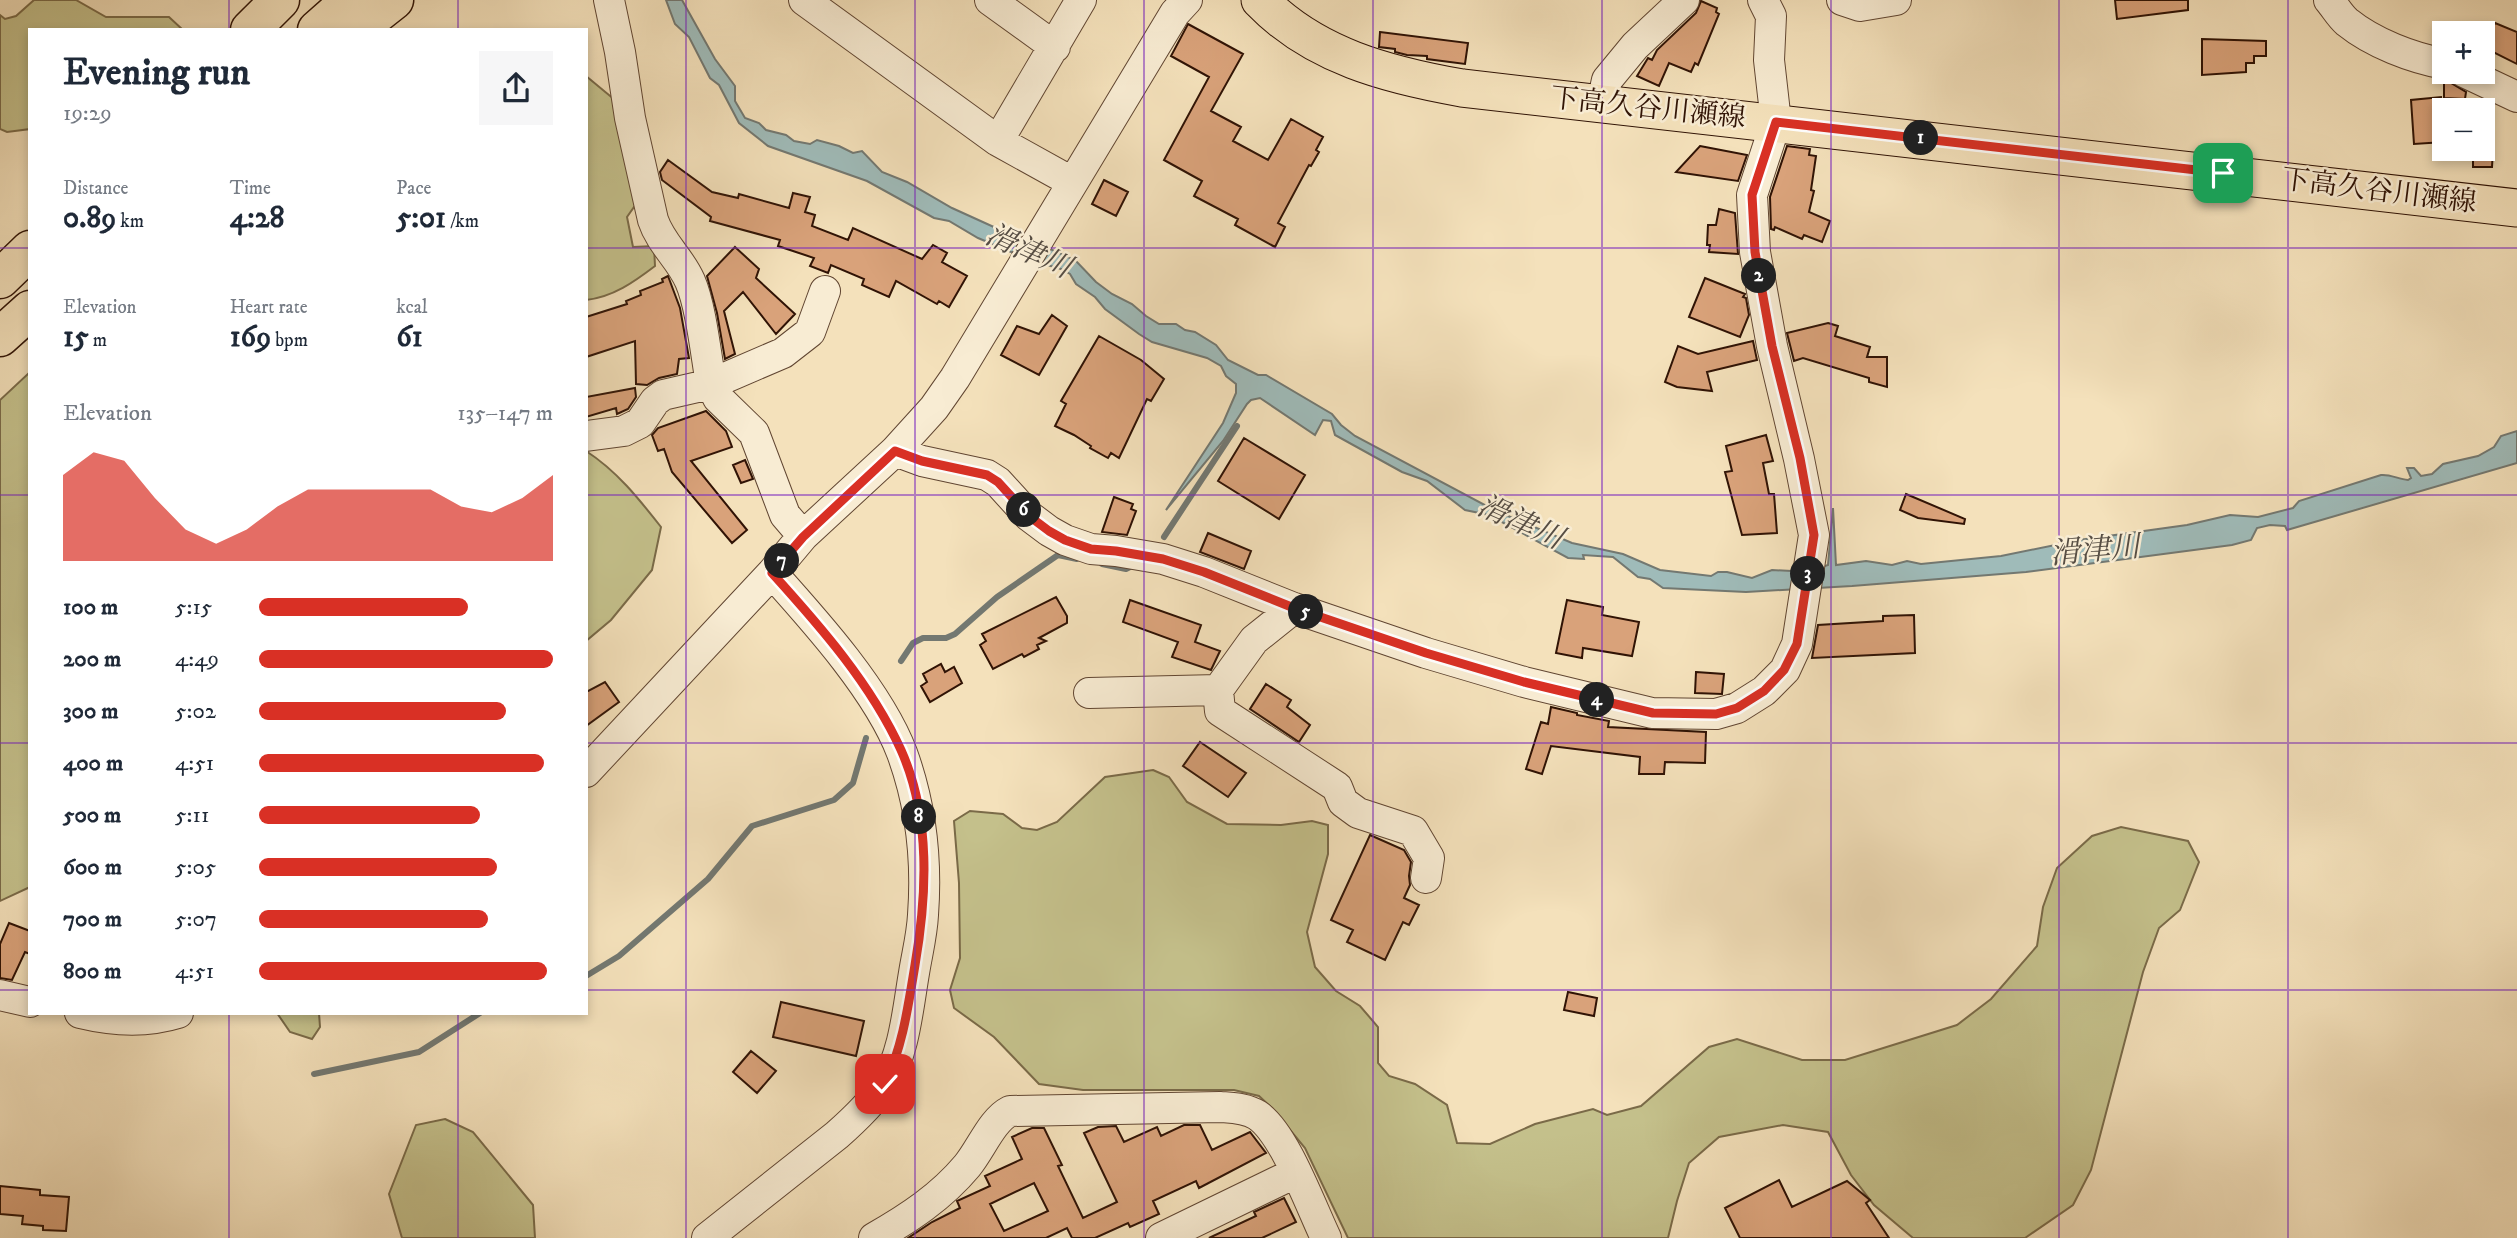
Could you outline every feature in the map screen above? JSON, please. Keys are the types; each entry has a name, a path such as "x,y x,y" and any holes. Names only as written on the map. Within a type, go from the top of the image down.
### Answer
{"highway":[{"path":"252,28 280,0"},
{"path":"291,28 321,0"},
{"path":"319,28 351,0"},
{"path":"359,28 394,0"},
{"path":"0,279 28,252"},
{"path":"0,303 28,277"},
{"path":"0,337 28,312"}],"main road":[{"name":"下高久谷川瀬線","path":"1260,0 1275,15 1324,48 1369,68 1462,88 2517,208"}],"street":[{"path":"609,0 630,118 653,220 658,235 683,267 694,289 711,384 718,398 754,433 785,515 803,537"},
{"path":"804,0 998,141 1072,182"},
{"path":"990,0 1055,47"},
{"path":"998,141 1082,0"},
{"path":"588,770 803,537 895,451 934,408 1175,13 1187,0"},
{"path":"1602,103 1607,80 1635,46 1684,0"},
{"path":"895,451 922,461 987,475 998,482 1029,516 1065,540 1091,549 1163,559 1426,653 1549,688 1653,713 1716,714 1737,708 1764,691 1784,670 1797,644 1814,535 1800,458 1772,346 1755,252 1752,195 1776,122 1769,60 1771,16 1763,0"},
{"path":"1842,0 1860,6 1896,0"},
{"path":"2329,0 2346,21 2384,44 2414,59 2432,62"},
{"path":"2489,84 2517,97"},
{"path":"588,436 624,430 640,423 655,401 663,395 711,384 782,353 810,332 825,291"},
{"path":"707,1238 837,1135 857,1117 885,1084 898,1056 923,916 924,863 918,804 902,752 881,712 847,663 772,573"},
{"path":"1294,608 1254,640 1219,690 1220,711 1337,787 1343,802 1358,813 1413,831 1429,858 1426,878"},
{"path":"1089,693 1219,690"},
{"path":"0,995 28,1002"},
{"path":"89,1015 156,1020 172,1015"},
{"path":"874,1238 918,1212 945,1190 968,1165 1000,1117 1010,1111 1117,1108 1238,1108 1255,1114 1269,1124 1282,1142 1326,1238"},
{"path":"1161,1238 1295,1173"}],"shaded area":[{"path":"34,0 76,0 106,17 169,17 181,28 28,28 28,129 7,132 0,129 0,15 5,19 16,16"},
{"path":"588,78 615,100 641,197 627,217 633,247 654,246 655,266 631,283 588,300"},
{"path":"28,374 28,888 0,901 0,400"},
{"path":"588,452 618,476 661,527 652,570 611,620 588,639"},
{"path":"1153,770 1169,777 1187,802 1227,824 1281,825 1312,821 1328,825 1328,854 1307,932 1315,967 1336,991 1360,1006 1378,1027 1378,1063 1389,1076 1415,1084 1447,1105 1457,1143 1490,1144 1535,1124 1593,1109 1607,1115 1641,1106 1709,1047 1737,1039 1802,1060 1845,1060 1957,1025 1991,999 2037,946 2043,907 2057,868 2092,836 2121,827 2188,841 2199,862 2180,910 2159,928 2143,972 2091,1170 2073,1205 2025,1238 1913,1238 1874,1205 1851,1175 1828,1132 1783,1125 1719,1137 1689,1163 1668,1238 1348,1238 1305,1148 1259,1096 1234,1090 1083,1090 1039,1084 994,1037 954,1008 950,990 960,958 959,883 954,821 970,811 1003,814 1022,828 1037,830 1057,822 1105,777"},
{"path":"278,1015 319,1015 320,1027 312,1039 290,1032"},
{"path":"445,1119 473,1132 533,1205 535,1238 402,1238 389,1194 416,1125"}],"water":[{"name":"滑津川","path":"666,0 682,0 715,59 735,86 735,101 745,118 794,141 810,144 817,140 853,153 862,151 882,172 907,182 952,208 1070,258 1112,294 1132,304 1159,324 1176,324 1195,332 1216,345 1228,360 1258,375 1266,375 1332,414 1355,436 1494,510 1572,543 1623,554 1660,570 1711,576 1718,572 1727,572 1752,578 1772,570 1792,571 1828,565 1833,508 1836,565 1866,561 1892,565 1907,561 1921,564 2001,556 2055,545 2068,547 2072,541 2187,525 2230,515 2258,517 2293,508 2299,501 2381,475 2408,480 2411,478 2407,468 2414,468 2421,476 2432,474 2443,464 2478,456 2494,447 2501,436 2517,431 2517,463 2287,530 2285,526 2270,525 2257,528 2251,540 2232,545 2026,572 1852,586 1746,592 1663,588 1650,579 1638,577 1613,557 1583,555 1584,559 1568,558 1489,515 1465,510 1427,481 1402,472 1335,435 1331,421 1323,420 1315,435 1260,398 1247,404 1223,441 1166,510 1223,423 1236,393 1236,384 1226,376 1221,366 1207,358 1152,342 1105,309 1095,297 1076,284 1070,274 1061,269 1030,260 978,238 949,221 934,218 867,181 768,146 739,123 719,85 710,78 689,37 675,24"}],"building":[{"path":"2115,0 2188,0 2188,10 2117,19"},
{"path":"1701,1 1717,8 1716,12 1719,14 1698,65 1695,63 1691,72 1669,63 1659,86 1637,76 1648,58 1652,60 1657,50 1696,13"},
{"path":"2495,23 2517,32 2517,64 2495,53"},
{"path":"1188,24 1243,54 1211,111 1241,127 1233,141 1268,160 1291,119 1323,137 1316,150 1319,152 1311,166 1309,165 1278,223 1285,227 1275,247 1235,225 1238,219 1194,196 1202,181 1164,160 1209,77 1171,56"},
{"path":"1380,32 1468,43 1465,64 1427,59 1427,56 1407,55 1395,52 1395,49 1379,47"},
{"path":"2202,39 2266,41 2266,56 2254,56 2254,63 2246,63 2246,72 2202,75"},
{"path":"2444,84 2453,84 2466,92 2465,98 2444,98"},
{"path":"2441,97 2432,98 2432,143 2414,144 2411,100"},
{"path":"1700,146 1747,155 1738,181 1676,172"},
{"path":"1787,146 1810,149 1809,155 1816,156 1811,190 1814,191 1809,212 1830,221 1822,242 1804,235 1802,239 1775,227 1774,230 1771,229 1770,197"},
{"path":"668,160 712,192 738,198 739,194 789,208 793,193 810,197 805,212 815,215 812,226 848,240 853,228 922,259 933,245 947,253 942,262 967,276 949,307 939,301 937,304 896,281 889,297 862,285 864,279 831,265 828,273 810,266 814,258 778,246 780,240 710,221 711,217 662,180 660,172"},
{"path":"2473,161 2492,161 2492,167 2473,167"},
{"path":"1104,180 1128,192 1116,216 1092,204"},
{"path":"1719,209 1735,213 1738,254 1709,252 1708,225 1716,225"},
{"path":"735,247 759,269 756,278 795,314 776,334 743,292 724,311 735,354 725,359 707,276"},
{"path":"668,276 680,308 689,358 679,359 677,374 659,378 647,385 636,384 635,341 588,356 588,316 627,304 626,301 641,295 640,291 663,282 662,279"},
{"path":"1705,278 1745,294 1743,297 1746,298 1749,315 1740,337 1689,317"},
{"path":"1052,315 1067,326 1039,375 1001,355 1017,326 1039,334"},
{"path":"1828,323 1838,326 1835,336 1870,347 1867,357 1887,357 1887,387 1869,382 1869,378 1803,358 1794,361 1787,333"},
{"path":"1099,336 1141,360 1164,379 1151,401 1147,399 1119,458 1111,453 1108,458 1074,435 1055,426 1066,404 1061,401"},
{"path":"1753,341 1757,360 1707,372 1712,391 1677,387 1665,382 1678,346 1698,354"},
{"path":"635,388 636,397 628,409 617,414 616,408 588,416 588,397"},
{"path":"706,411 726,431 732,447 691,461 747,530 732,543 672,472 664,449 658,451 652,435 658,428"},
{"path":"1766,435 1773,461 1763,463 1769,494 1774,494 1777,533 1742,535 1725,472 1732,471 1726,446"},
{"path":"1244,438 1305,475 1279,519 1218,481"},
{"path":"745,460 753,479 741,483 733,465"},
{"path":"1906,494 1965,519 1964,524 1918,518 1900,510"},
{"path":"1114,497 1133,504 1131,509 1136,511 1127,535 1102,532"},
{"path":"1208,533 1251,551 1244,569 1200,552"},
{"path":"1056,597 1067,616 1067,623 1039,638 1046,641 1037,645 1039,649 1024,657 1022,654 993,669 980,645 986,641 982,634"},
{"path":"1130,600 1201,625 1195,642 1220,651 1211,670 1172,657 1178,642 1123,622"},
{"path":"1567,600 1603,607 1602,615 1639,622 1632,656 1583,648 1582,658 1556,653"},
{"path":"1914,615 1915,653 1812,658 1818,625 1883,621 1883,616"},
{"path":"941,664 945,672 954,667 962,683 930,702 921,686 927,682 923,674"},
{"path":"1696,672 1724,674 1722,694 1695,693"},
{"path":"605,682 619,702 588,725 588,691"},
{"path":"1266,684 1291,700 1287,707 1310,725 1299,742 1250,709"},
{"path":"1551,707 1609,721 1608,727 1706,732 1705,763 1665,762 1664,774 1639,774 1640,757 1551,746 1542,774 1526,769 1541,722 1548,724"},
{"path":"1200,742 1246,773 1228,797 1183,766"},
{"path":"1370,835 1404,850 1411,862 1410,885 1404,898 1419,905 1409,925 1403,922 1385,960 1347,942 1353,930 1331,920"},
{"path":"9,923 28,930 28,953 25,952 12,980 0,978 0,944"},
{"path":"1568,992 1597,998 1594,1016 1564,1010"},
{"path":"781,1002 864,1021 856,1056 773,1037"},
{"path":"751,1051 776,1071 757,1093 733,1072"},
{"path":"1184,1125 1200,1125 1212,1150 1250,1132 1266,1153 1199,1188 1196,1181 1153,1201 1159,1214 1130,1227 1128,1223 1095,1238 1072,1238 1067,1228 1046,1238 908,1238 960,1208 957,1201 990,1186 985,1176 1022,1159 1012,1137 1032,1128 1044,1128 1062,1165 1058,1166 1083,1218 1117,1202 1084,1133 1098,1127 1116,1126 1124,1142 1157,1127 1161,1136","holes":["1034,1183 1048,1211 1004,1231 990,1204"]},
{"path":"1779,1180 1792,1207 1847,1181 1870,1200 1866,1203 1889,1238 1740,1238 1725,1208"},
{"path":"0,1186 40,1190 40,1195 69,1197 66,1231 43,1230 43,1226 22,1224 23,1216 0,1214"},
{"path":"1284,1198 1296,1222 1262,1238 1209,1238 1256,1216 1254,1212"}],"waterway":[{"path":"1164,537 1237,426"},
{"path":"901,661 913,643 923,638 946,638 955,634 997,597 1058,555 1077,559"},
{"path":"1102,564 1126,569 1132,566"},
{"path":"588,975 619,956 708,879 752,826 834,800 853,783 866,738"},
{"path":"314,1074 419,1052 477,1015"}],"route":[{"path":"885,1084 898,1056 923,916 924,863 918,804 902,752 881,712 812,618 772,573 803,537 895,451 922,461 987,475 998,482 1029,516 1049,531 1091,549 1163,559 1426,653 1524,682 1653,713 1716,714 1737,708 1764,691 1784,670 1797,644 1814,535 1800,458 1772,346 1755,252 1752,195 1776,122 2223,173"}]}
